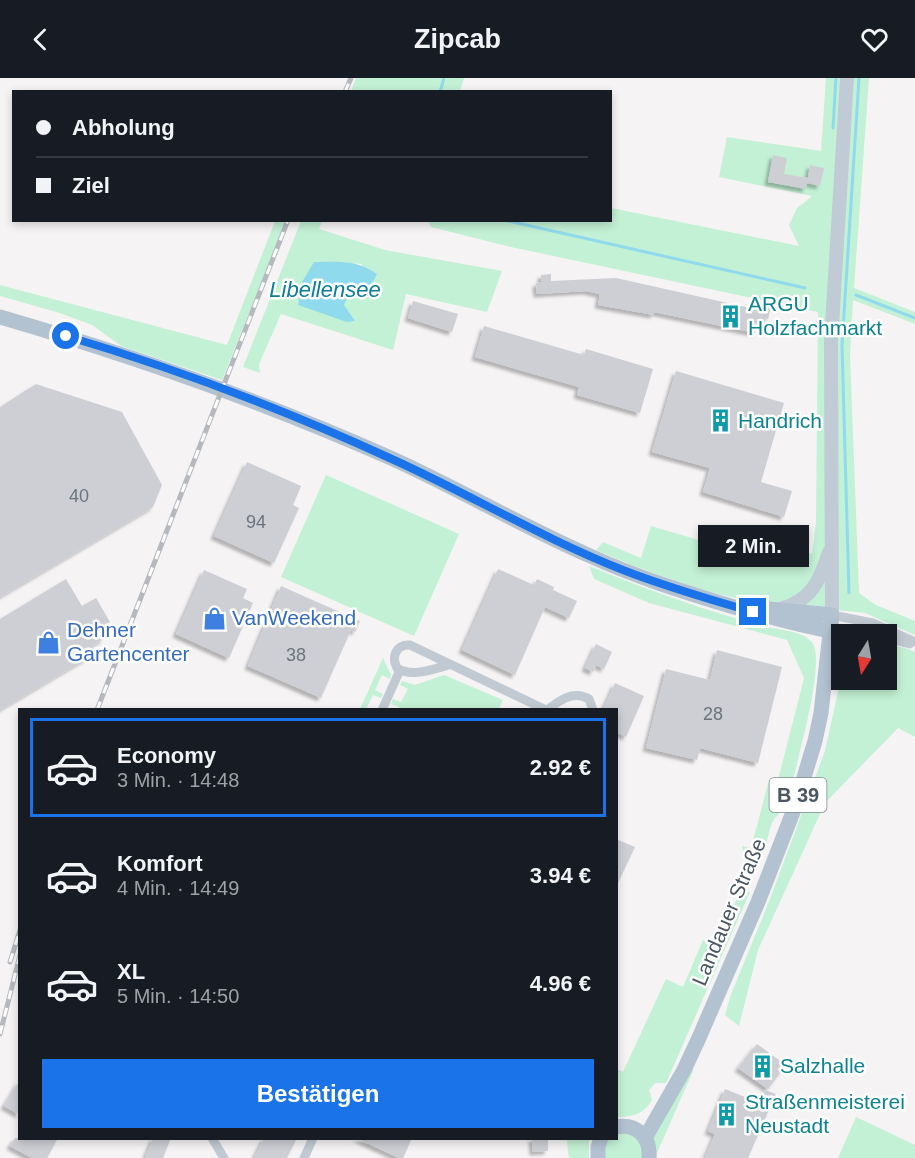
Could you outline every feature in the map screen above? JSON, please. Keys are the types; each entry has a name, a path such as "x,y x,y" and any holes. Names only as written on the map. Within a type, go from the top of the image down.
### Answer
{"main road":[{"path":"734,607 832,615 831,342 847,78"},
{"path":"0,317 100,346 265,405 395,461 596,559 660,584 806,627 831,631"},
{"path":"780,609 793,605 809,594 824,567 833,535"},
{"name":"B 39","path":"831,624 832,615"},
{"name":"Landauer Straße","path":"640,1133 667,1098 693,1050 772,867 806,774 815,741 831,631"},
{"path":"618,1127 628,1126 640,1133 650,1150 649,1158"},
{"path":"598,1158 600,1140"}],"street":[{"path":"832,615 873,623 915,643"},
{"path":"897,640 915,643"},
{"path":"449,665 414,673 400,670 394,658 399,647 404,644 410,645 542,708"},
{"path":"383,708 400,670"},
{"path":"825,684 831,676"},
{"path":"549,708 564,698 582,695 589,699 592,708"},
{"path":"518,708 522,699"},
{"path":"213,1140 224,1158"},
{"path":"304,1158 312,1140"}],"green space":[{"path":"356,78 464,78 460,90 351,90"},
{"path":"826,78 869,78 854,288 915,312 915,324 853,300 850,354 859,593 876,605 915,621 915,635 897,627 897,624 890,624 865,613 743,600 699,589 596,550 603,542 641,558 651,526 761,561 812,553 816,521 818,312 511,247 431,227 428,222 612,222 612,208 799,246 789,225 797,208 812,196 719,177 727,137 821,151"},
{"path":"275,222 286,222 222,380 121,346 92,325 60,313 0,296 0,285 227,345"},
{"path":"301,222 322,222 319,229 385,250 502,271 487,312 406,294 393,350 281,314 259,364 260,373 243,367","holes":["314,262 362,264 360,293 347,297 344,305 354,320"]},
{"path":"326,475 459,534 414,636 281,577"},
{"path":"589,566 699,607 804,636 813,644 816,653 815,680 794,775 787,798 780,813 774,819 765,848 759,856 743,851 742,846 751,848 769,780 778,780 804,678 787,640 649,603 594,579"},
{"path":"897,647 915,652 915,737 898,728 825,803 758,950 739,1026 725,1015 730,997 770,899 825,751 838,690 897,690"},
{"path":"383,658 391,675 390,679 382,675 375,690 383,694 381,698 373,695 366,708 360,708"},
{"path":"444,675 503,700 499,708 398,708 391,704 393,699 401,702 408,689 400,685 402,681 415,685"},
{"path":"741,890 750,892 666,1083 655,1083 649,1090 652,1100 642,1112 618,1117 618,1070 623,1072 666,979 683,987 703,940 716,943"},
{"path":"693,1069 657,1153 653,1148 652,1135"},
{"path":"856,1117 915,1145 915,1158 838,1158"},
{"path":"618,1132 631,1133 642,1145 642,1158 604,1158 603,1147 607,1140 618,1140"},
{"path":"567,1140 589,1140 589,1158 570,1158"}],"water":[{"name":"Libellensee","path":"314,262 354,264 377,274 368,287 347,298 344,305 355,321 347,322 298,305 302,282"}],"building":[{"path":"773,155 787,158 784,174 808,178 806,189 768,182"},
{"path":"810,165 824,168 820,186 807,183"},
{"path":"551,274 551,281 616,278 759,310 760,304 771,307 768,319 758,317 755,333 654,312 654,315 598,305 600,294 586,291 537,294 536,283 541,282 541,275"},
{"path":"413,301 458,314 452,332 408,318"},
{"path":"484,326 584,355 586,349 653,369 640,413 577,395 579,387 475,357"},
{"name":"Handrich","path":"676,371 784,403 761,482 792,491 784,517 703,492 710,468 652,452"},
{"path":"36,384 122,412 162,485 153,507 0,597 0,407"},
{"path":"247,462 301,486 293,505 299,508 274,563 214,536"},
{"path":"498,569 534,585 537,579 554,587 553,590 577,601 569,618 545,607 515,675 462,650"},
{"name":"VanWeekend","path":"204,570 247,589 243,598 253,603 229,658 176,634"},
{"name":"Dehner Gartencenter","path":"66,579 82,606 96,598 110,622 99,629 104,639 92,646 96,653 0,710 0,619"},
{"path":"281,586 360,621 355,632 351,630 321,698 248,666"},
{"path":"596,644 612,652 604,669 596,665 593,672 585,668"},
{"path":"717,650 782,667 758,763 700,748 697,760 646,748 666,669 710,680"},
{"path":"615,683 644,696 626,737 618,733 618,708 604,708"},
{"path":"618,840 635,847 618,883"},
{"name":"Salzhalle","path":"757,1044 786,1065 768,1089 738,1068"},
{"path":"18,1083 18,1114 4,1106"},
{"path":"725,1089 760,1103 765,1090 776,1094 748,1158 705,1158 715,1134 708,1131"},
{"path":"15,1138 18,1140 57,1140 47,1158 32,1158 10,1146"},
{"path":"152,1140 170,1140 163,1158 145,1158"},
{"path":"263,1140 296,1140 287,1158 254,1158"},
{"path":"360,1140 411,1140 403,1158"},
{"path":"532,1140 548,1140 548,1151 533,1152"}],"waterway":[{"path":"441,90 444,78"},
{"path":"833,128 836,78"},
{"path":"849,593 842,345 859,78"},
{"path":"513,222 805,288"},
{"path":"856,295 915,318"}],"railway":[{"path":"346,90 351,78"},
{"path":"98,708 287,222"},
{"path":"10,962 18,936"},
{"path":"0,1034 18,963"}],"place":[{"name":"ARGU Holzfachmarkt","path":"730,316"},
{"name":"Handrich","path":"720,421"},
{"name":"VanWeekend","path":"214,618"},
{"name":"Dehner Gartencenter","path":"49,642"},
{"name":"Salzhalle","path":"762,1066"},
{"name":"Straßenmeisterei Neustadt","path":"727,1114"}],"route":[{"path":"66,336 177,372 283,412 395,461 622,570 700,597 753,612"}]}
